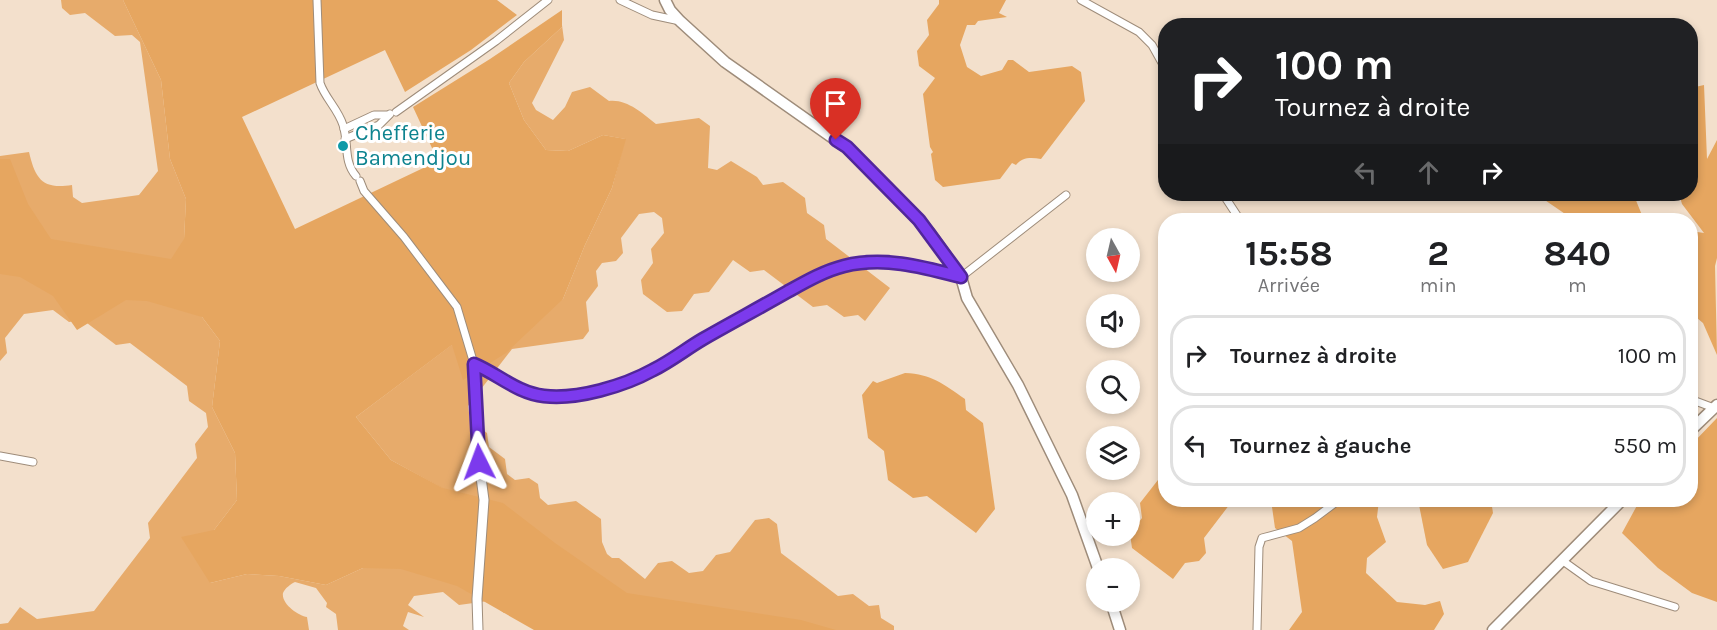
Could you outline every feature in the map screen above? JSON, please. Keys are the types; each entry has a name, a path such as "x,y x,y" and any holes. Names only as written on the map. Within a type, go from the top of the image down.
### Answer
{"main road":[{"path":"665,0 680,21 725,62 847,147 919,220 961,277 967,298 1004,358 1072,495 1094,558"},
{"path":"1698,423 1716,406"},
{"path":"1493,630 1615,507"},
{"path":"1114,612 1120,630"}],"street":[{"path":"317,0 320,83 323,92 336,108 344,129 348,164 364,191 404,237 457,308 474,364 479,462 484,500 477,599 478,630"},
{"path":"345,139 379,125 391,114 496,41 548,0"},
{"path":"620,0 652,15 680,21"},
{"path":"1081,0 1139,32 1152,45 1158,56"},
{"path":"344,129 374,115 391,114"},
{"path":"474,364 528,393 543,396 570,396 619,385 645,374 732,322 818,275 844,266 875,261 890,262 909,264 961,277 1066,195"},
{"path":"1698,401 1716,406"},
{"path":"0,456 33,462"},
{"path":"1257,630 1259,547 1262,538 1299,528 1330,507"},
{"path":"1563,561 1592,581 1675,607"}],"shaded area":[{"path":"61,0 123,0 161,80 170,159 186,199 184,239 202,317 220,341 212,407 235,453 237,500 214,530 210,583 247,574 279,576 326,585 363,568 442,488 391,460 356,417 453,344 563,299 612,188 625,139 603,135 568,151 546,150 524,120 509,83 524,62 562,25 564,40 532,103 536,110 553,120 565,107 572,92 590,87 609,101 622,102 634,108 656,124 699,118 710,126 708,168 717,170 731,161 757,177 763,185 783,182 805,198 807,213 824,225 826,239 890,288 865,321 858,315 844,317 827,305 813,307 764,270 750,272 733,260 709,292 694,294 682,311 667,312 643,294 641,280 653,263 651,249 664,233 662,218 654,212 639,214 621,238 623,253 616,261 602,263 596,271 598,286 586,302 589,331 583,339 512,349 468,406 470,420 487,433 489,447 505,459 507,474 515,480 529,478 538,484 540,498 548,505 576,501 601,519 602,542 607,554 612,558 619,558 645,579 658,563 672,561 689,573 703,571 716,555 730,552 755,520 769,518 777,524 781,553 838,596 853,594 869,606 879,605 881,618 894,626 894,630 543,630 519,611 504,613 488,601 459,605 443,592 414,596 408,605 424,617 408,612 403,626 409,630 338,630 336,614 326,607 327,603 316,588 295,582 285,589 283,597 291,609 307,617 309,630 0,630 0,624 8,623 20,607 37,619 94,611 150,538 148,523 197,458 195,444 208,427 206,413 189,401 187,386 130,343 116,345 83,320 69,322 53,310 24,314 5,338 7,353 0,361 0,156 29,152 34,169 42,180 53,186 72,185 73,197 82,203 139,195 158,171 140,42 132,35 115,36 85,13 70,15 62,8"},
{"path":"123,0 497,0 517,15 471,50 405,92 385,50 242,117 295,229 438,161 413,107 562,10 562,27 524,62 509,83 524,120 546,150 568,151 603,135 626,139 612,188 563,299 506,353 463,380 452,345 356,417 391,460 443,488 503,503 555,543 627,593 801,620 836,630 534,630 457,586 401,569 363,568 326,585 279,576 247,574 210,583 181,537 214,530 237,500 235,453 212,407 220,341 202,317 147,301 126,300 77,330 53,296 20,277 0,274 0,159 10,159 28,204 51,239 171,259 184,239 186,199 170,159 161,80"},
{"path":"939,0 1006,0 999,13 1007,17 967,25 960,45 967,67 981,76 1002,70 1008,60 1013,60 1029,72 1072,66 1081,72 1085,101 1041,159 1027,158 1016,165 1012,163 1000,179 943,187 935,180 931,154 933,152 930,147 923,94 935,78 919,66 917,51 929,35 927,20 939,4"},
{"path":"1704,85 1707,159 1717,140 1717,258 1715,266 1717,355 1703,323 1698,319 1698,232 1704,233 1698,225 1698,213 1689,213 1681,201 1698,201 1698,86"},
{"path":"1546,201 1636,201 1641,213 1564,213"},
{"path":"905,373 923,375 943,384 965,399 966,410 983,423 995,509 976,533 927,496 913,498 888,480 884,451 868,438 862,395 873,381 877,383"},
{"path":"1717,418 1717,602 1692,593 1658,568 1622,533 1636,507 1698,507 1698,438"},
{"path":"1158,480 1158,507 1228,507 1204,538 1206,553 1199,561 1185,563 1173,579 1132,548 1132,546 1140,546 1140,521 1142,518 1140,503"},
{"path":"1272,507 1378,507 1377,517 1386,542 1367,558 1366,573 1397,602 1425,605 1440,601 1444,614 1434,630 1289,630 1302,612 1292,541 1275,528"},
{"path":"1419,507 1492,507 1493,513 1468,562 1443,569 1427,545"}],"place":[{"name":"Chefferie Bamendjou","path":"343,146"}],"route":[{"path":"479,462 474,364 528,393 556,397 583,394 619,385 654,370 732,322 818,275 844,266 875,261 890,262 909,264 961,277 919,220 847,147 836,140"}]}
